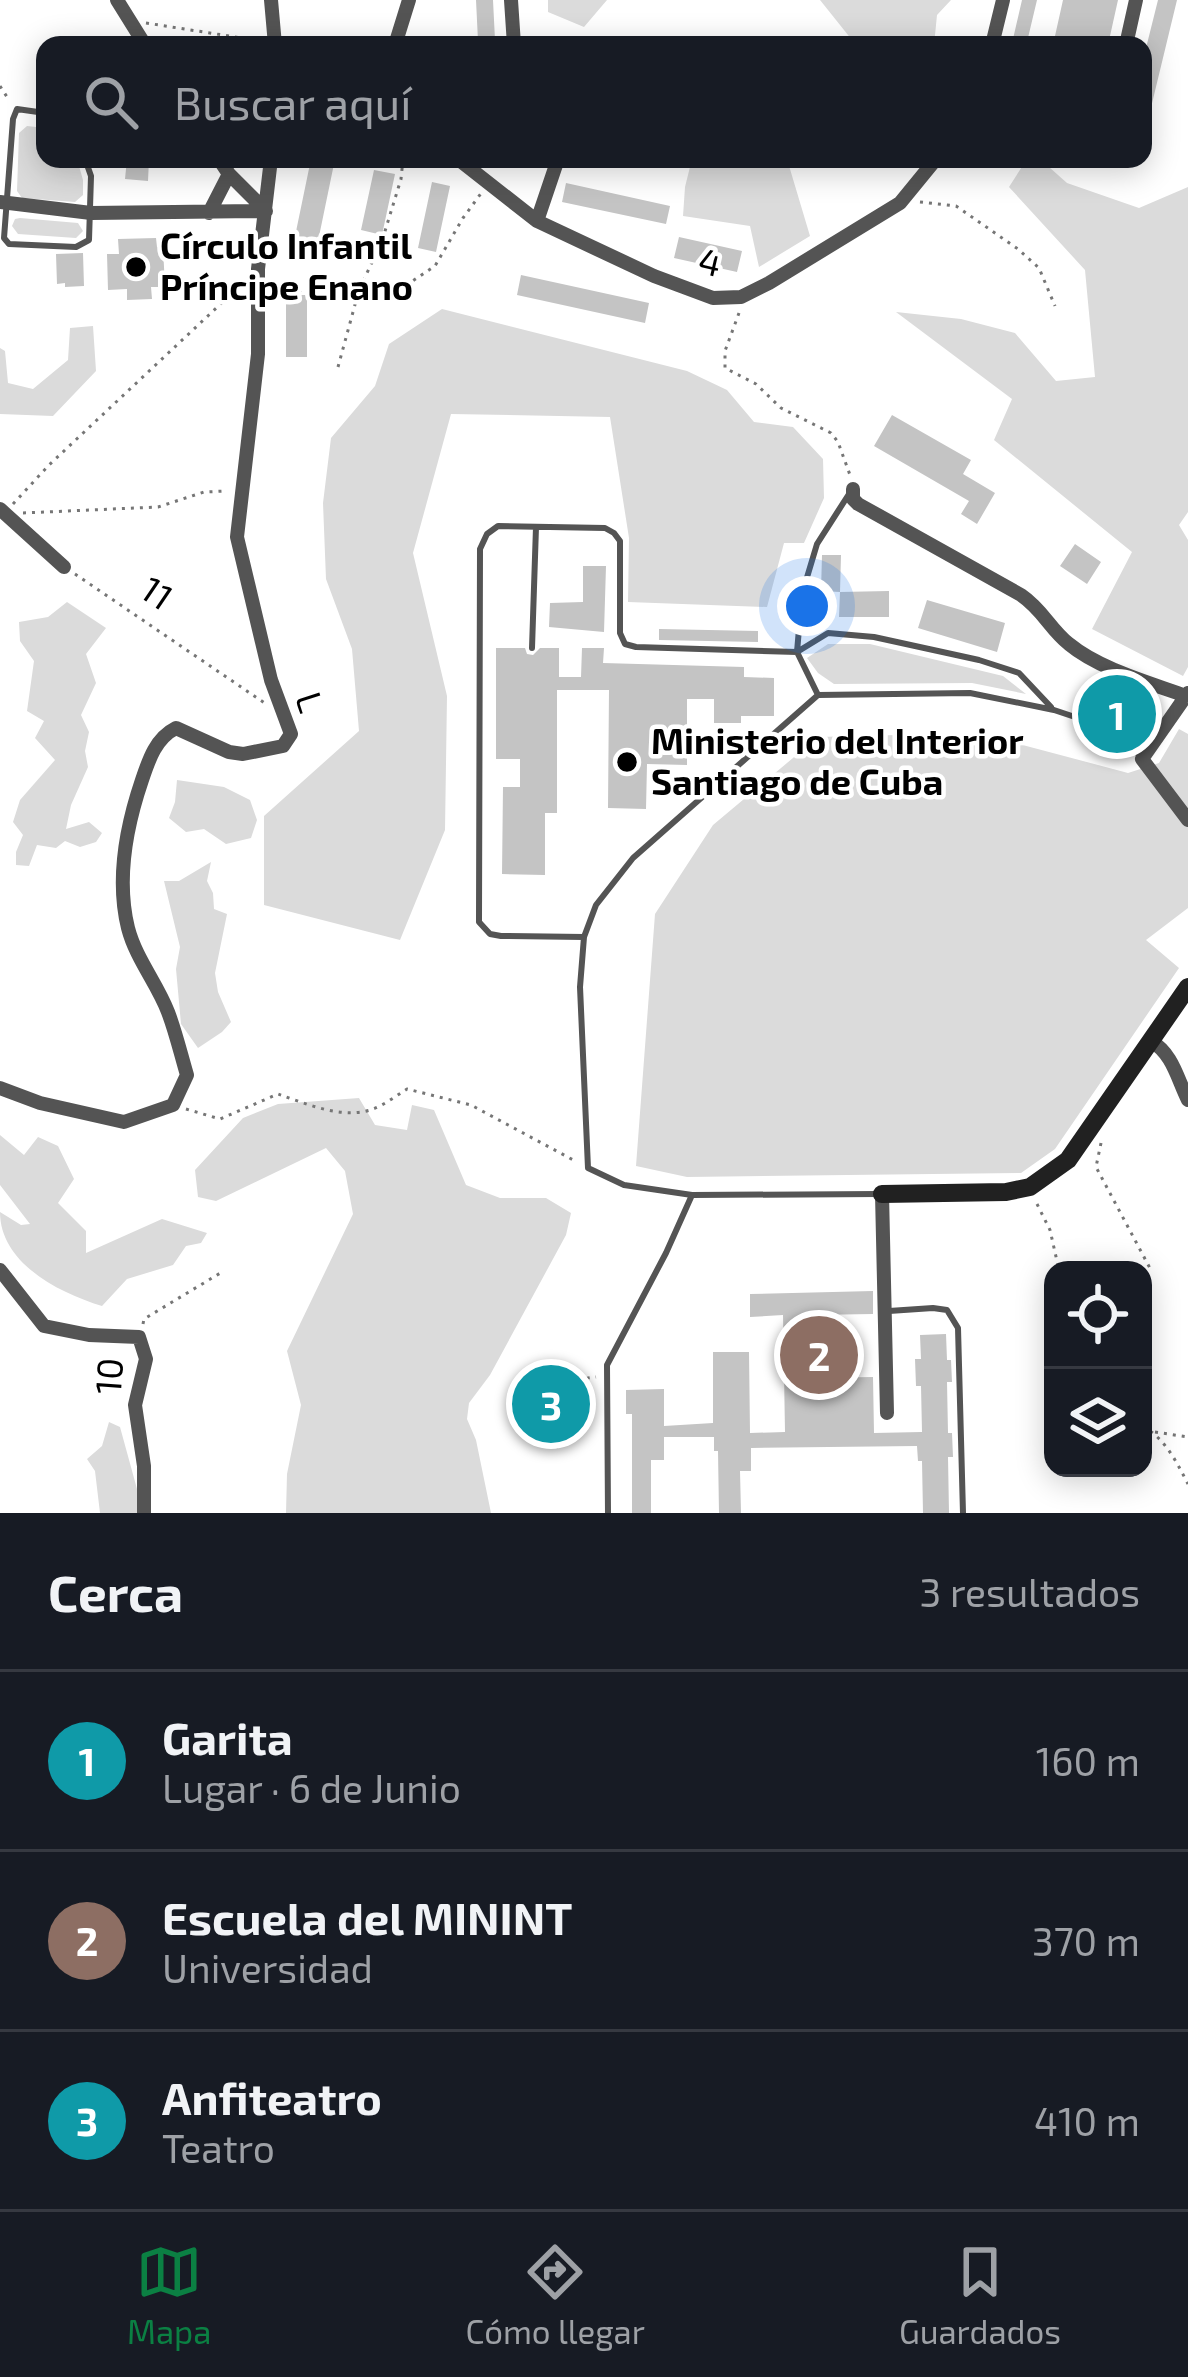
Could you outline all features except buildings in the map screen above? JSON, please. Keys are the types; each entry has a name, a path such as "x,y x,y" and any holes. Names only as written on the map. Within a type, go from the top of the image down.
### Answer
{"street":[{"path":"271,0 273,36"},
{"path":"398,36 409,0"},
{"path":"511,0 513,36"},
{"path":"994,36 1003,0"},
{"path":"1128,36 1136,0"},
{"path":"124,7 140,36"},
{"path":"225,168 266,211"},
{"name":"L","path":"173,1105 187,1076 168,1010 128,928 124,898 127,831 135,801 163,734 176,728 243,754 283,746 291,734 272,680 237,537 258,354 258,269 270,168"},
{"name":"4","path":"469,168 537,221 653,276 712,298 741,297 900,203 929,168"},
{"path":"537,221 555,168"},
{"path":"209,212 229,175"},
{"path":"4,202 91,213 266,211"},
{"path":"853,489 853,499 859,504 1022,595 1079,651 1187,695 1142,759 1188,820"},
{"path":"1,512 64,567"},
{"path":"887,1413 882,1194 1027,1188 1068,1160 1188,987"},
{"path":"1151,1041 1169,1056 1188,1100"},
{"path":"0,1088 40,1103 124,1122 173,1105"},
{"name":"10","path":"0,1270 44,1326 89,1336 139,1337 146,1359 135,1406 144,1466 144,1513"}],"lane":[{"path":"36,112 17,110 13,119 4,202 4,238 9,244 76,248 88,240 89,168"},
{"path":"818,695 797,652 802,594 817,544 853,489"},
{"path":"584,938 501,936 490,934 479,922 480,549 487,534 498,526 605,528 614,533 620,541 620,633 625,644 797,652 828,633 874,637 1019,673 1054,710"},
{"path":"532,648 536,526"},
{"path":"882,1194 692,1195 624,1185 588,1168 580,988 584,938 596,904 633,858 818,695 970,694 1054,710 1120,732 1142,759"},
{"path":"608,1513 607,1365 692,1195"},
{"path":"885,1311 946,1310 958,1328 963,1513"}],"path":[{"path":"124,7 242,36"},
{"path":"0,86 17,110"},
{"path":"338,367 359,290 382,241 402,168"},
{"path":"258,296 312,289 323,277 374,295 402,288 435,266 489,184"},
{"path":"900,203 944,203 966,212 1032,260 1055,306"},
{"path":"1,512 258,269"},
{"path":"741,297 724,351 725,368 756,383 781,408 831,433 853,489"},
{"path":"1,512 158,507 204,492 237,491 244,482"},
{"name":"11","path":"64,567 287,719"},
{"path":"173,1105 220,1119 278,1094 348,1112 372,1110 406,1090 471,1105 588,1168"},
{"path":"1093,1124 1101,1143 1096,1167 1146,1261"},
{"path":"1027,1188 1050,1230 1057,1261"},
{"path":"139,1337 145,1319 222,1272"},
{"path":"551,1383 596,1377"},
{"path":"545,1396 586,1418"},
{"path":"539,1407 558,1448"},
{"path":"1154,1432 1188,1436"},
{"path":"1154,1432 1188,1484"}],"shaded area":[{"path":"548,0 607,0 584,27 548,12"},
{"path":"820,0 951,0 937,15 935,36 849,36"},
{"path":"27,126 36,127 36,168 80,168 83,195 75,202 22,198 17,191 19,133"},
{"path":"690,168 790,168 810,236 759,267 750,226 683,216"},
{"path":"1021,168 1050,168 1067,183 1139,208 1188,187 1188,512 1179,525 1188,540 1188,667 1183,676 1092,629 1132,552 994,440 1012,399 896,312 961,319 1015,333 1056,381 1095,377 1085,270 1009,187"},
{"path":"20,218 78,223 83,231 76,238 18,234 12,226"},
{"path":"442,309 687,371 727,390 754,422 793,427 823,459 824,498 804,543 784,543 767,607 628,602 629,538 610,417 451,414 413,553 447,696 445,830 400,940 264,905 264,816 359,731 352,649 326,579 323,503 331,438 375,386 389,344"},
{"path":"93,326 96,371 53,416 0,414 0,348 5,351 8,383 33,389 68,360 70,328"},
{"path":"67,602 106,628 86,654 96,683 81,715 89,732 88,767 66,829 89,822 102,833 96,842 80,847 65,841 56,848 37,845 29,866 16,865 23,835 13,822 20,800 55,760 35,738 44,721 27,711 34,661 20,641 19,622 48,617"},
{"path":"828,644 870,644 1003,676 1026,694 972,683 834,684 807,658"},
{"path":"1179,729 1188,734 1188,908 1146,940 1179,968 1055,1149 1021,1173 687,1177 636,1166 655,914 713,825 818,737 978,733 1128,773 1159,763"},
{"path":"177,780 224,787 250,800 257,820 251,838 226,844 204,829 186,832 169,818"},
{"path":"211,862 207,881 214,909 227,914 215,973 231,1022 198,1048 181,1024 176,969 180,947 164,881 179,881"},
{"path":"359,1098 375,1125 407,1130 412,1105 434,1110 466,1185 500,1198 546,1198 571,1213 566,1235 490,1375 469,1403 467,1419 491,1513 286,1513 287,1474 301,1405 287,1351 353,1214 345,1171 326,1148 216,1201 198,1197 195,1170 243,1118 278,1104"},
{"path":"0,1135 24,1155 38,1137 58,1146 74,1179 58,1203 86,1231 86,1253 162,1219 207,1233 201,1243 186,1246 173,1265 127,1279 102,1306 68,1293 21,1261 3,1230 0,1212 21,1225 30,1224 0,1185"},
{"path":"109,1422 120,1427 137,1489 138,1513 100,1513 95,1471 87,1459 102,1446"}],"place":[{"name":"Círculo Infantil Príncipe Enano","path":"136,267"},
{"name":"Garita","path":"1117,714"},
{"name":"Ministerio del Interior Santiago de Cuba","path":"627,762"},
{"name":"Escuela del MININT","path":"819,1355"},
{"name":"Anfiteatro","path":"551,1404"}]}
